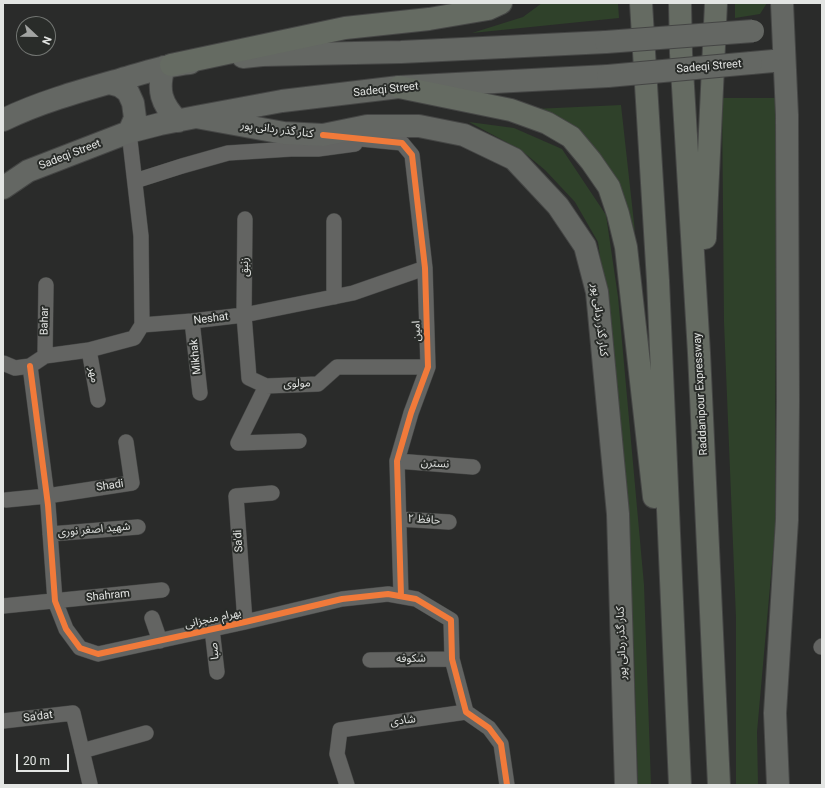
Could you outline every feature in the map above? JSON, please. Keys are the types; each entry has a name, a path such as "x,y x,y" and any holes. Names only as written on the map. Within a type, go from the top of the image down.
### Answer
{"highway":[{"path":"168,66 345,28 429,20 488,9 502,3"},
{"path":"641,3 658,289 680,785"},
{"name":"Raddanipour Expressway","path":"680,3 681,53 699,353 719,785"},
{"path":"699,353 716,3"},
{"path":"400,87 512,110 547,123 570,137 591,161 609,187 618,214 626,247 675,676"}],"main road":[{"path":"778,785 775,713 787,520 787,115 782,3"},
{"path":"3,120 26,109 109,82 168,66 262,55 401,52 606,42 783,29"},
{"name":"Sadeqi Street","path":"3,188 28,171 129,132 187,119 282,101 400,87 608,76 784,60"},
{"path":"168,66 160,78 160,90 164,104 187,119"},
{"path":"109,82 120,86 128,92 135,118 129,132"},
{"name":"کنار گذر ردانی پور","path":"187,119 284,133 323,135 367,126 419,126 464,136 514,159 558,206 585,246 597,292 618,514 626,785"}],"street":[{"path":"3,363 16,368 30,366 45,356 89,350 134,338 142,325 141,236 129,132"},
{"path":"323,135 402,143"},
{"path":"135,181 182,166 228,154 291,149 318,149 350,144 402,143"},
{"name":"امین","path":"401,596 397,461 411,413 428,367 425,268 412,155 402,143"},
{"name":"زنبق","path":"244,315 245,219"},
{"path":"334,221 334,297"},
{"name":"Neshat","path":"142,325 192,322 244,315 334,297 353,293 425,268"},
{"name":"Bahar","path":"45,356 46,285"},
{"path":"244,315 249,378 266,386 238,443 299,441"},
{"name":"Mikhak","path":"192,322 200,394"},
{"name":"مهر","path":"89,350 98,400"},
{"name":"بهرام منجزانی","path":"30,366 47,496 55,602 66,629 80,648 98,654 342,599 388,594 401,596 416,599 451,620 452,659 466,712"},
{"name":"مولوی","path":"266,386 318,384 337,367 428,367"},
{"name":"Shadi","path":"47,496 132,483 126,442"},
{"name":"نسترن","path":"397,461 473,467"},
{"name":"Sa'di","path":"245,622 236,496 272,492"},
{"path":"6,500 47,496"},
{"name":"حافظ ۲","path":"399,518 449,522"},
{"name":"شهید اصغر نوری","path":"50,534 138,527"},
{"name":"Shahram","path":"3,606 55,602 162,590"},
{"path":"152,618 160,641"},
{"name":"صبا","path":"212,629 216,672"},
{"name":"شکوفه","path":"370,660 452,659"},
{"path":"466,712 489,728 501,744 507,785"},
{"name":"شادی","path":"347,785 337,754 340,730 466,712"},
{"name":"Sa'dat","path":"3,721 74,713 82,751"},
{"path":"90,784 82,751 146,732"}],"green space":[{"path":"542,3 618,3 619,18 472,33 523,17"},
{"path":"735,3 767,3 760,14 735,18"},
{"path":"722,98 776,98 775,530 757,732 758,785 736,785 736,618 724,322"},
{"path":"621,105 635,232 625,204 534,109"},
{"path":"469,122 514,128 562,149 606,215 618,297 644,585 651,785 638,785 634,653 625,504 611,336 598,242 575,202 545,170 521,150"}],"cycle path":[{"path":"323,135 402,143 412,155 425,268 428,367 411,413 397,461 401,596"},
{"path":"30,366 48,505 55,601 66,629 80,648 98,654 342,599 388,594 416,599 451,620 452,659 466,712 489,728 501,744 507,785"}]}
